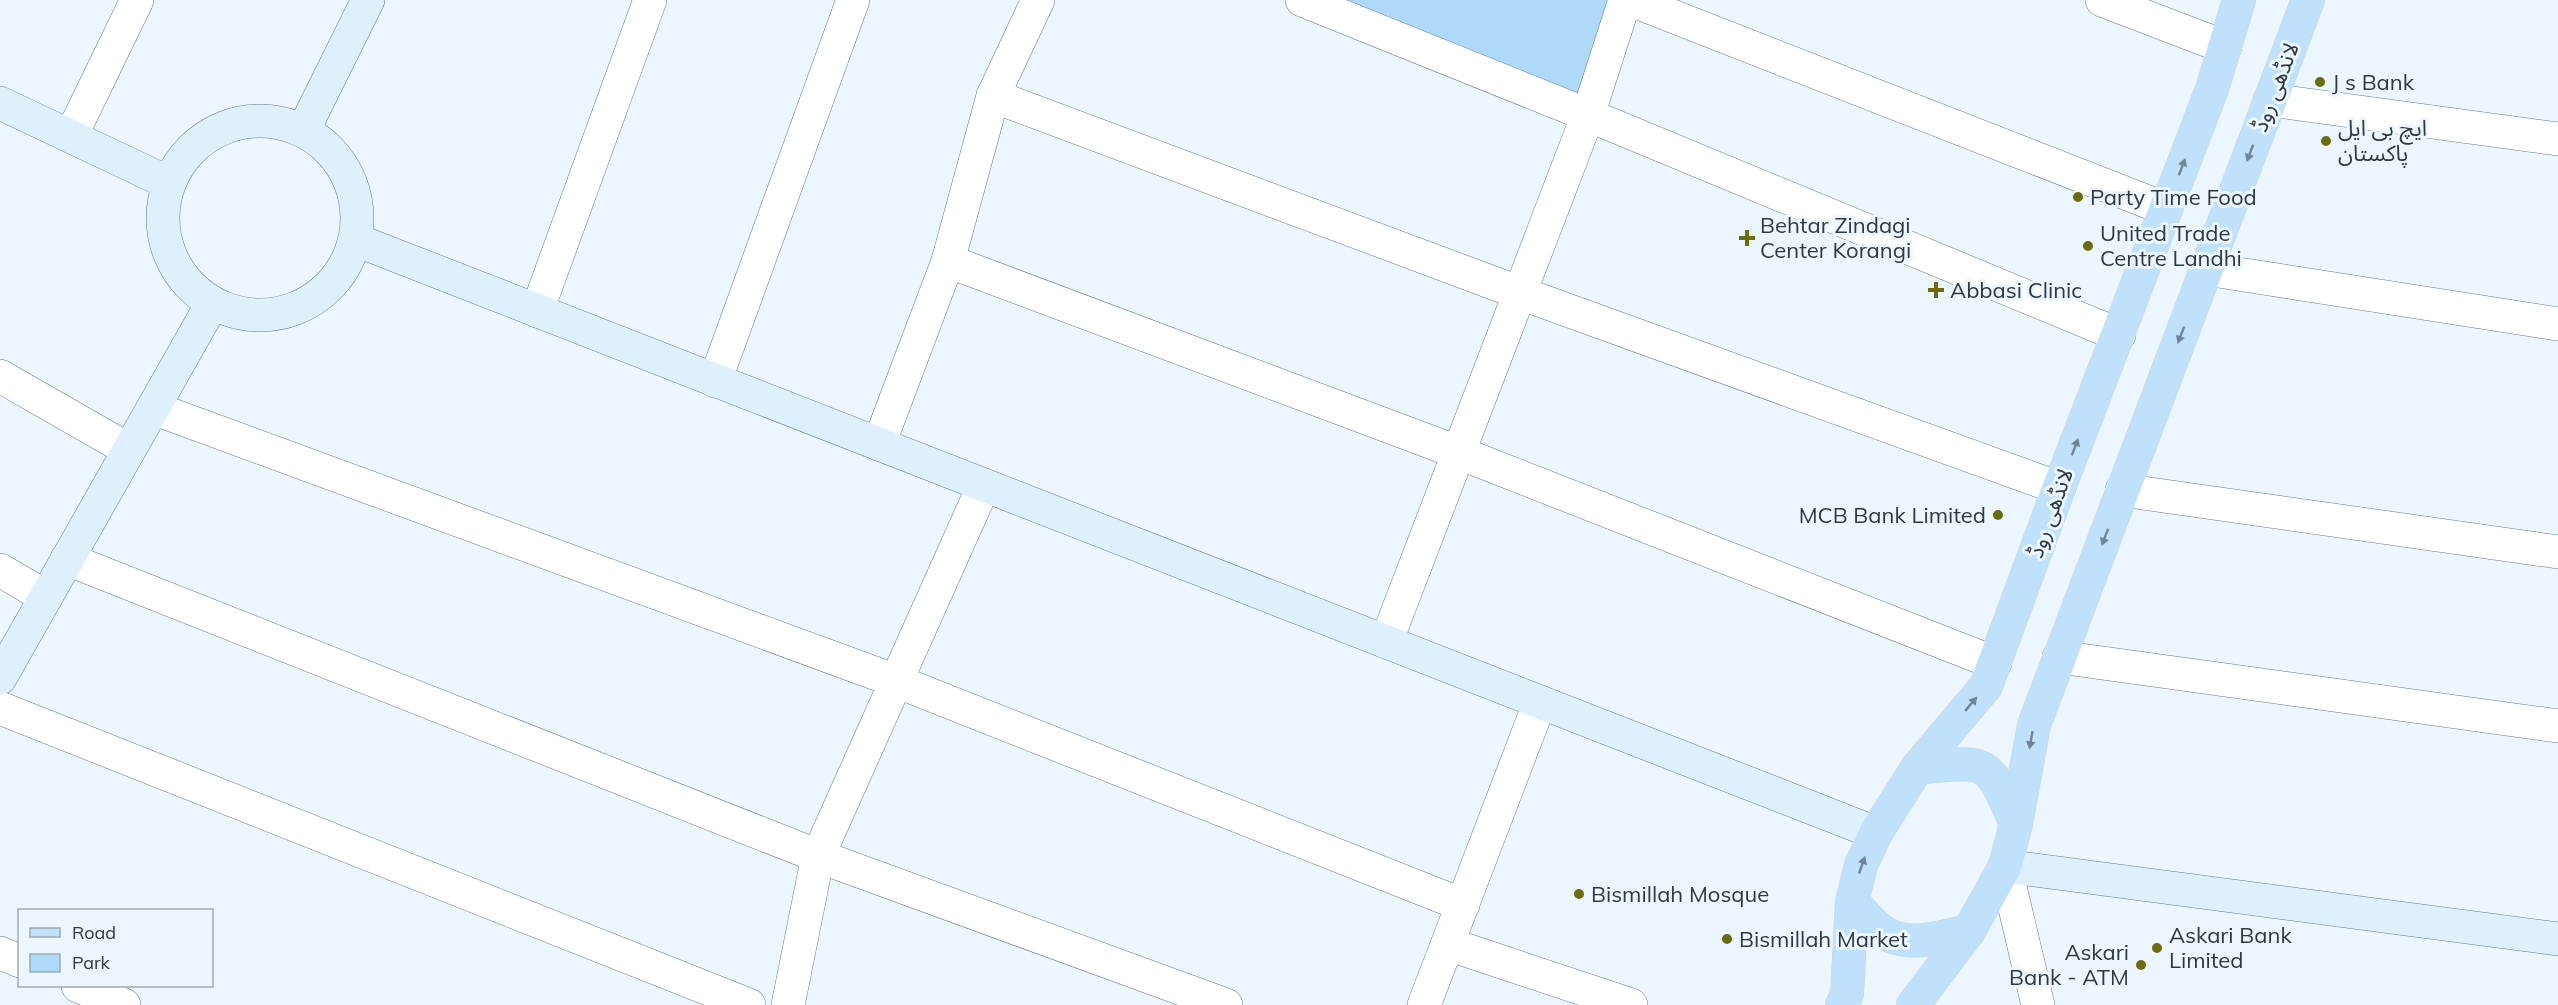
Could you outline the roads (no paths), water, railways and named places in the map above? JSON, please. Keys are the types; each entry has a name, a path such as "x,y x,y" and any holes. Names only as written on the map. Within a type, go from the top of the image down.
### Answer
{"main road":[{"name":"لانڈھی روڈ","path":"1842,1005 1846,994 1852,902 1861,865 1876,833 1917,768 1986,686 2059,488 2212,89 2239,0"},
{"name":"لانڈھی روڈ","path":"1913,1005 1969,931 2005,866 2016,824 2034,725 2308,0"},
{"path":"1917,768 1968,763 1980,766 1991,773 1999,784 2016,824"},
{"path":"1852,902 1879,929 1902,940 1918,941 1969,931"}],"street":[{"path":"70,136 137,0"},
{"path":"304,129 368,0"},
{"path":"537,311 650,0"},
{"path":"715,381 853,0"},
{"path":"879,444 948,261 993,96 1038,0"},
{"path":"1302,0 1588,115 2119,335"},
{"path":"1386,642 1588,115 1625,0"},
{"path":"1631,0 2166,209"},
{"path":"2102,0 2225,47"},
{"path":"993,96 1520,293 2059,488"},
{"path":"2270,100 2558,139"},
{"path":"0,103 169,183"},
{"path":"272,120 304,129 331,149 350,176 358,208 356,240 343,271 336,279 321,295 292,310 260,316 212,304 178,273 166,244 162,213 169,183 185,154 210,134 240,121 272,120"},
{"path":"356,240 1876,833"},
{"path":"948,261 1457,452 1995,663"},
{"path":"2206,269 2558,324"},
{"path":"0,678 212,304"},
{"path":"0,376 129,450"},
{"path":"153,408 896,681 1463,905"},
{"path":"788,1005 818,856 984,485"},
{"path":"2122,490 2558,552"},
{"path":"67,559 818,856 1226,1005"},
{"path":"0,570 46,597"},
{"path":"2060,657 2558,726"},
{"path":"1424,1005 1540,702"},
{"path":"0,708 749,1005"},
{"path":"2038,1005 2005,866 2558,939"},
{"path":"1448,944 1631,1005"},
{"path":"0,953 18,960"},
{"path":"80,987 124,1005"}],"place":[{"name":"J s Bank","path":"2320,82"},
{"name":"ایچ بی ایل پاکستان","path":"2326,141"},
{"name":"Party Time Food","path":"2078,197"},
{"name":"Behtar Zindagi Center Korangi","path":"1747,238"},
{"name":"United Trade Centre Landhi","path":"2088,246"},
{"name":"Abbasi Clinic","path":"1936,290"},
{"name":"MCB Bank Limited","path":"1998,515"},
{"name":"Bismillah Mosque","path":"1579,894"},
{"name":"Bismillah Market","path":"1727,939"},
{"name":"Askari Bank Limited","path":"2157,948"},
{"name":"Askari Bank - ATM","path":"2141,965"}]}
